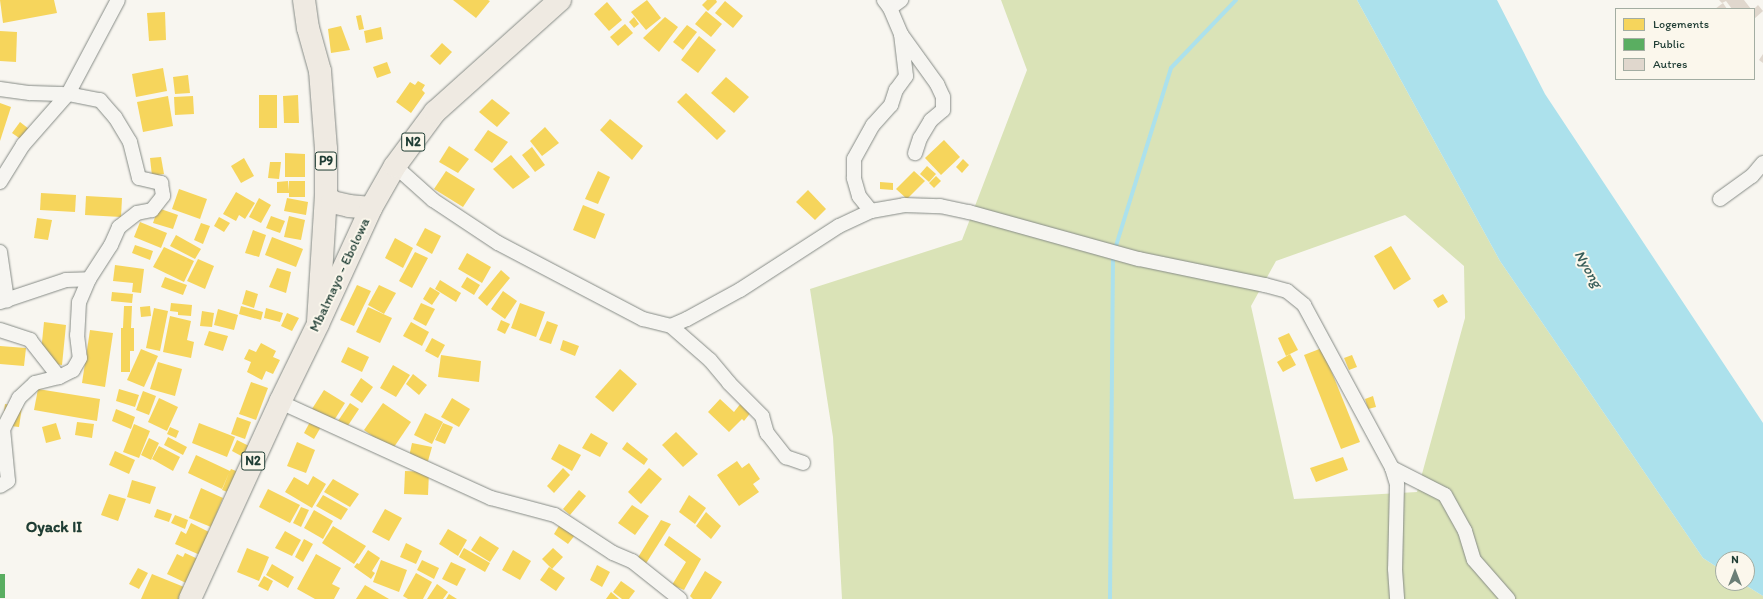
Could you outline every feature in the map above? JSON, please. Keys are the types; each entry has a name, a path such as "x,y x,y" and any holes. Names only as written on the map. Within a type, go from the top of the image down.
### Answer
{"main road":[{"name":"P9","path":"304,0 308,28 320,71 325,121 326,195 318,324"},
{"name":"Mbalmayo - Ebolowa","path":"190,599 371,208 395,166 435,112 560,0"},
{"path":"326,195 332,202 349,206 371,208"}],"street":[{"path":"0,182 23,145 68,94 118,0"},
{"path":"871,211 859,196 854,178 854,159 873,125 891,105 896,90 906,76 902,34 892,3"},
{"path":"902,34 937,84 943,97 943,110 931,120 920,138 915,153"},
{"path":"0,89 30,93 68,94 100,100 115,117 130,142 139,178 161,183 163,196 152,210 137,213 119,227 111,245 89,279 79,302 77,335 80,358 73,370 59,377 35,383 19,398 3,430 8,481 0,486"},
{"path":"1720,199 1752,176 1763,163"},
{"path":"395,166 433,200 498,243 643,319 671,326 710,360 729,383 762,416 767,433 786,457 803,463"},
{"path":"671,326 740,290 838,226 871,211 904,205 940,206 969,212 1139,259 1265,285 1287,292 1304,306 1392,468 1397,484 1395,569 1397,599"},
{"path":"0,252 4,301 66,280 89,279"},
{"path":"0,330 30,340 59,377"},
{"path":"280,402 349,435 437,472 491,498 555,515 613,554 632,561 680,599"},
{"path":"1392,468 1445,495 1465,531 1474,560 1508,599"}],"green space":[{"path":"1001,0 1357,0 1500,261 1703,558 1715,566 1715,591 1755,591 1763,596 1763,599 842,599 833,437 810,289 962,240 1027,70","holes":["1405,215 1464,266 1465,318 1417,492 1294,499 1251,306 1276,261"]}],"water":[{"name":"Nyong","path":"1357,0 1497,0 1545,94 1763,423 1763,596 1755,591 1755,551 1715,551 1715,566 1703,558 1500,261"}],"building: Logements":[{"path":"0,0 54,0 57,13 3,23"},
{"path":"453,0 488,0 490,1 476,18"},
{"path":"647,0 661,18 646,30 631,12"},
{"path":"707,0 716,0 717,2 708,11 702,5"},
{"path":"725,1 743,16 733,28 715,13"},
{"path":"607,2 622,20 609,31 594,14"},
{"path":"706,11 722,24 711,37 695,24"},
{"path":"165,12 166,40 149,41 147,13"},
{"path":"361,15 364,29 359,30 356,16"},
{"path":"634,17 639,24 634,28 629,22"},
{"path":"665,17 678,27 659,52 643,38"},
{"path":"625,24 633,33 618,46 610,37"},
{"path":"687,25 697,32 683,50 673,42"},
{"path":"341,26 350,50 331,53 328,29"},
{"path":"381,27 383,39 366,43 364,31"},
{"path":"0,31 17,32 16,62 0,61"},
{"path":"699,36 716,50 698,73 681,60"},
{"path":"442,43 452,52 440,65 430,56"},
{"path":"387,62 391,73 377,78 373,67"},
{"path":"163,68 167,91 136,97 132,74"},
{"path":"188,75 190,93 175,94 173,77"},
{"path":"726,77 749,97 734,113 711,93"},
{"path":"418,81 425,85 422,90 425,93 411,113 396,102 410,82 415,85"},
{"path":"686,93 726,131 717,140 677,102"},
{"path":"259,95 277,95 277,128 259,128"},
{"path":"298,95 299,123 284,123 283,96"},
{"path":"168,96 173,126 143,132 137,102"},
{"path":"193,96 194,114 175,115 174,97"},
{"path":"492,99 510,113 497,127 479,112"},
{"path":"0,103 11,107 0,141"},
{"path":"610,119 643,146 632,160 600,130"},
{"path":"20,122 29,129 22,140 12,133"},
{"path":"545,127 559,143 542,156 530,141"},
{"path":"488,130 508,142 492,163 474,150"},
{"path":"944,140 960,157 941,175 925,158"},
{"path":"449,146 469,159 458,173 439,162"},
{"path":"532,147 545,165 535,172 522,155"},
{"path":"285,153 305,154 305,177 285,177"},
{"path":"511,155 530,177 513,189 493,169"},
{"path":"161,157 164,174 152,176 150,158"},
{"path":"244,158 254,176 241,183 231,166"},
{"path":"963,159 969,165 962,173 956,167"},
{"path":"270,162 281,162 279,179 268,178"},
{"path":"927,166 936,174 929,182 920,174"},
{"path":"446,171 475,189 463,207 434,189"},
{"path":"598,171 610,177 598,204 585,199"},
{"path":"914,171 925,181 907,199 896,189"},
{"path":"936,176 941,181 934,188 929,183"},
{"path":"288,181 289,191 289,181 305,181 305,197 289,197 289,193 277,193 277,182"},
{"path":"880,182 893,183 893,190 880,189"},
{"path":"179,189 207,199 200,219 172,209"},
{"path":"808,190 826,209 815,220 796,202"},
{"path":"236,192 255,203 245,219 239,215 236,221 223,214"},
{"path":"41,193 76,195 75,212 40,210"},
{"path":"86,196 122,198 121,217 85,215"},
{"path":"259,198 271,205 261,223 249,217"},
{"path":"287,198 308,202 306,215 284,211"},
{"path":"583,205 605,214 595,239 573,230"},
{"path":"158,208 178,215 173,229 153,223"},
{"path":"271,216 285,221 280,233 266,228"},
{"path":"289,216 305,220 301,240 284,237"},
{"path":"219,217 230,223 224,232 214,226"},
{"path":"37,218 52,220 48,240 34,238"},
{"path":"140,222 167,233 161,248 134,237"},
{"path":"201,223 210,226 203,244 194,240"},
{"path":"425,228 441,236 432,254 416,245"},
{"path":"253,230 266,235 259,257 245,253"},
{"path":"176,235 201,249 195,259 170,246"},
{"path":"272,237 303,249 296,267 265,255"},
{"path":"395,238 413,248 403,268 385,258"},
{"path":"135,245 153,251 150,260 132,253"},
{"path":"1391,246 1411,279 1394,290 1374,256"},
{"path":"164,247 194,261 184,282 153,267"},
{"path":"415,252 428,258 412,288 399,281"},
{"path":"467,253 491,267 482,283 458,269"},
{"path":"198,259 214,266 205,289 187,281"},
{"path":"115,265 144,269 141,293 132,292 133,283 113,281"},
{"path":"277,268 291,272 286,293 269,287"},
{"path":"501,270 510,278 487,306 478,298"},
{"path":"165,277 187,285 183,295 161,287"},
{"path":"467,277 480,285 474,295 461,287"},
{"path":"440,280 461,293 456,302 435,289"},
{"path":"357,285 371,291 354,326 340,320"},
{"path":"379,285 396,293 384,314 368,305"},
{"path":"430,287 440,293 432,305 423,299"},
{"path":"246,290 258,294 254,308 242,304"},
{"path":"503,291 517,301 505,319 491,309"},
{"path":"112,292 133,294 132,303 111,301"},
{"path":"1443,294 1448,302 1438,308 1433,300"},
{"path":"171,303 192,305 191,316 178,315 178,312 170,311"},
{"path":"421,303 435,309 426,326 413,319"},
{"path":"520,303 545,312 536,337 511,328"},
{"path":"124,306 132,306 131,328 134,328 134,351 130,351 130,372 121,372 121,328 123,328"},
{"path":"150,306 151,316 141,317 140,307"},
{"path":"241,306 263,312 261,320 239,314"},
{"path":"368,307 392,318 380,343 356,332"},
{"path":"154,308 168,311 160,351 146,348"},
{"path":"266,308 283,313 280,322 264,318"},
{"path":"218,309 238,315 234,330 214,325"},
{"path":"202,311 214,313 212,327 200,326"},
{"path":"287,313 299,318 292,331 281,326"},
{"path":"170,316 191,321 187,340 194,342 191,358 163,352"},
{"path":"501,320 510,324 505,334 497,330"},
{"path":"547,321 558,325 551,344 539,340"},
{"path":"44,322 66,325 62,365 40,362"},
{"path":"411,322 429,332 422,346 403,336"},
{"path":"90,330 113,333 105,387 82,383"},
{"path":"209,331 228,336 223,351 204,345"},
{"path":"1289,333 1298,350 1286,356 1278,338"},
{"path":"432,338 445,345 438,358 425,351"},
{"path":"563,340 579,346 575,356 560,350"},
{"path":"261,343 276,351 273,357 280,360 273,374 266,371 262,380 247,372 251,362 244,359 249,349 256,352"},
{"path":"0,346 26,348 24,366 0,364"},
{"path":"348,347 369,357 362,372 341,362"},
{"path":"1322,348 1360,442 1341,449 1304,355"},
{"path":"141,349 158,356 144,387 127,380"},
{"path":"1290,354 1296,365 1283,372 1277,362"},
{"path":"441,355 481,361 479,382 438,377"},
{"path":"1352,355 1357,367 1349,370 1344,358"},
{"path":"158,362 182,369 175,396 150,389"},
{"path":"393,365 410,375 396,397 380,388"},
{"path":"620,369 637,384 613,412 595,397"},
{"path":"413,374 427,385 419,395 406,384"},
{"path":"361,378 373,387 362,403 350,395"},
{"path":"251,382 268,388 256,420 239,414"},
{"path":"38,389 100,399 97,421 34,410"},
{"path":"119,389 139,395 135,407 116,401"},
{"path":"324,390 345,403 333,422 312,409"},
{"path":"143,391 156,396 149,415 136,410"},
{"path":"1373,396 1376,407 1368,409 1365,399"},
{"path":"159,398 178,407 167,431 148,422"},
{"path":"452,398 470,409 459,427 441,417"},
{"path":"720,399 734,412 741,403 752,411 744,421 742,419 729,432 708,412"},
{"path":"350,403 359,409 345,430 336,424"},
{"path":"383,403 411,422 392,450 364,430"},
{"path":"5,404 22,407 19,427 2,425"},
{"path":"116,409 135,417 131,429 112,421"},
{"path":"425,413 443,422 432,444 414,435"},
{"path":"237,417 251,422 245,439 231,434"},
{"path":"311,420 322,425 314,439 304,433"},
{"path":"77,422 94,424 92,438 75,435"},
{"path":"56,423 61,439 46,443 42,427"},
{"path":"199,423 235,437 227,457 192,443"},
{"path":"443,423 453,427 445,444 435,440"},
{"path":"134,424 150,431 139,458 123,452"},
{"path":"170,427 179,431 176,438 167,434"},
{"path":"676,432 698,454 683,467 662,445"},
{"path":"591,433 608,443 600,457 582,448"},
{"path":"168,437 187,447 183,455 164,445"},
{"path":"149,438 159,443 151,460 141,455"},
{"path":"237,440 251,447 245,458 232,451"},
{"path":"297,442 315,450 306,473 287,466"},
{"path":"627,442 648,459 644,465 622,449"},
{"path":"412,443 432,447 428,461 409,457"},
{"path":"559,444 581,455 572,471 551,459"},
{"path":"159,446 180,457 173,471 152,459"},
{"path":"115,451 135,460 129,474 109,465"},
{"path":"196,455 230,471 231,469 241,473 233,494 222,490 229,473 222,489 188,473"},
{"path":"1343,457 1348,470 1316,482 1310,468"},
{"path":"737,461 742,468 749,463 760,479 753,484 759,492 739,506 717,475"},
{"path":"563,468 570,475 554,493 547,486"},
{"path":"649,468 662,479 641,504 628,492"},
{"path":"405,471 429,472 428,495 404,494"},
{"path":"313,476 326,484 312,508 285,492 294,477 308,485"},
{"path":"333,479 359,494 350,507 324,492"},
{"path":"132,480 156,487 150,504 127,497"},
{"path":"201,488 223,498 211,527 189,518"},
{"path":"268,489 300,505 290,523 259,507"},
{"path":"579,490 586,496 570,515 563,509"},
{"path":"109,494 126,499 118,521 101,515"},
{"path":"323,495 348,509 341,520 316,506"},
{"path":"689,495 706,508 695,524 679,512"},
{"path":"632,505 649,516 635,535 618,523"},
{"path":"301,507 309,510 301,527 293,523"},
{"path":"157,509 172,514 169,522 154,517"},
{"path":"385,509 402,518 389,541 372,532"},
{"path":"314,510 333,521 323,539 304,528"},
{"path":"706,512 721,526 711,539 696,526"},
{"path":"175,515 188,520 185,529 171,523"},
{"path":"661,520 671,524 645,565 637,559"},
{"path":"191,523 211,533 200,555 175,544 181,531 186,534"},
{"path":"560,524 575,535 568,544 554,534"},
{"path":"333,526 366,546 354,564 322,543"},
{"path":"448,529 467,540 458,556 439,544"},
{"path":"285,531 301,540 292,556 275,548"},
{"path":"480,536 499,548 490,562 471,550"},
{"path":"669,536 701,559 684,590 672,585 686,562 664,545"},
{"path":"304,539 313,544 303,562 295,557"},
{"path":"406,543 422,551 416,564 400,557"},
{"path":"247,548 269,557 259,581 237,572"},
{"path":"464,548 490,563 485,572 459,557"},
{"path":"553,548 563,557 552,569 542,559"},
{"path":"368,550 380,558 372,571 375,573 371,579 354,567 357,563 359,564"},
{"path":"513,550 531,561 520,580 502,570"},
{"path":"185,553 198,559 186,583 167,574 177,554 183,557"},
{"path":"316,554 341,568 332,584 340,588 334,599 315,599 297,589"},
{"path":"381,560 407,570 399,592 373,582"},
{"path":"422,560 439,568 434,579 417,570"},
{"path":"451,562 466,569 457,586 442,579"},
{"path":"272,564 294,577 288,588 266,575"},
{"path":"597,565 610,572 602,587 590,580"},
{"path":"549,567 565,578 556,591 540,580"},
{"path":"138,568 148,573 139,589 129,584"},
{"path":"705,571 722,582 711,599 693,599 690,596"},
{"path":"416,573 432,582 423,599 408,599 403,596"},
{"path":"152,574 189,589 185,599 141,599"},
{"path":"264,576 273,581 268,591 258,586"},
{"path":"621,581 635,591 629,599 622,599 613,592"},
{"path":"437,584 448,592 443,599 427,599"},
{"path":"365,585 389,599 356,599"},
{"path":"611,592 619,599 606,599"},
{"path":"449,594 457,599 446,599"}],"building: Public":[{"path":"0,574 5,574 5,598 0,598"}],"building: Autres":[{"path":"1719,0 1744,0 1750,8 1731,8 1726,1 1722,3"},
{"path":"1723,3 1726,8 1716,8"},
{"path":"1758,5 1763,11 1755,18 1755,8"},
{"path":"1763,54 1763,63 1759,60"}],"waterway":[{"path":"1115,249 1171,68 1236,0"},
{"path":"1110,599 1113,255"}],"district":[{"name":"Oyack II","path":"54,527"}]}
